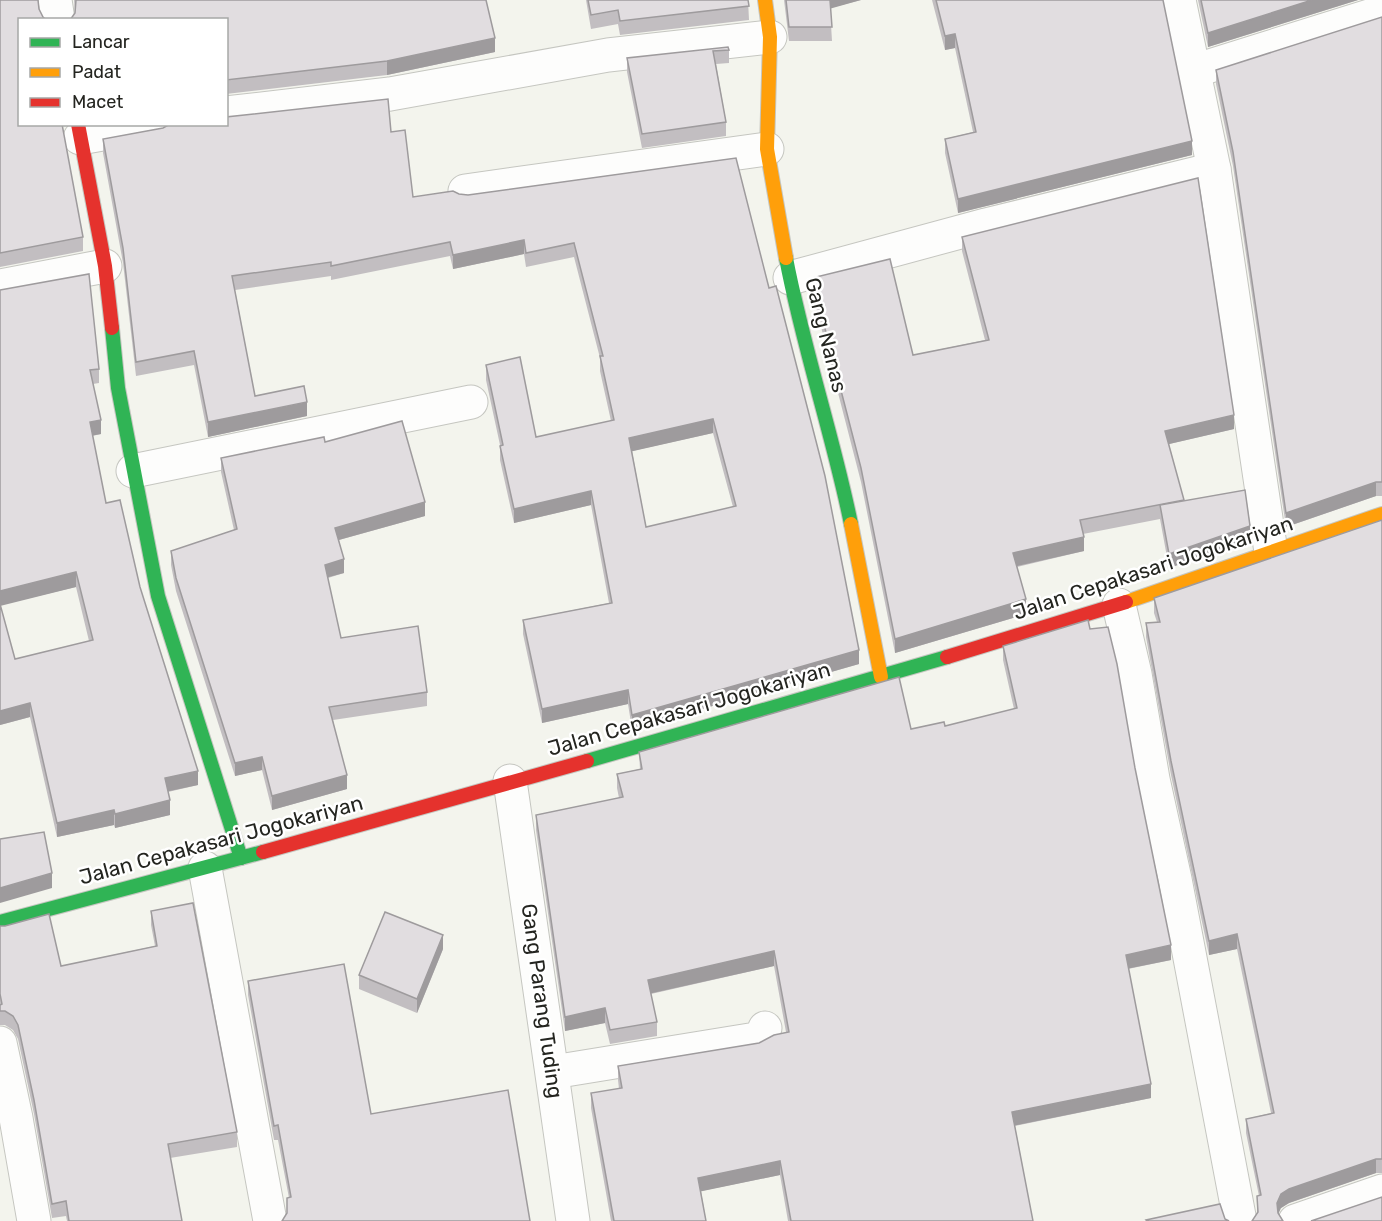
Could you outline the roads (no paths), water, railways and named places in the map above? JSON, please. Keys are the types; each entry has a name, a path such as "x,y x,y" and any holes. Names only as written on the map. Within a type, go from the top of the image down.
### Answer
{"street":[{"path":"55,0 58,18"},
{"name":"Gang Nanas","path":"765,0 770,37 767,149 790,278 843,486 881,676"},
{"path":"1179,0 1214,169 1271,552"},
{"path":"1194,71 1382,12"},
{"path":"228,113 390,94 608,55 770,37"},
{"path":"136,126 79,131 105,266 118,388 158,596 241,858"},
{"path":"465,191 767,149"},
{"path":"790,278 986,225 1214,169"},
{"path":"0,286 105,266"},
{"path":"133,471 471,402"},
{"name":"Jalan Cepakasari Jogokariyan","path":"0,922 205,868 699,730 1119,606 1382,514"},
{"path":"1119,606 1135,674 1153,779 1175,879 1240,1221"},
{"name":"Gang Parang Tuding","path":"510,782 573,1221"},
{"path":"205,868 270,1221"},
{"path":"553,1072 756,1039 762,1035 765,1028"},
{"path":"0,1043 34,1221"},
{"path":"1295,1221 1382,1191"}]}
